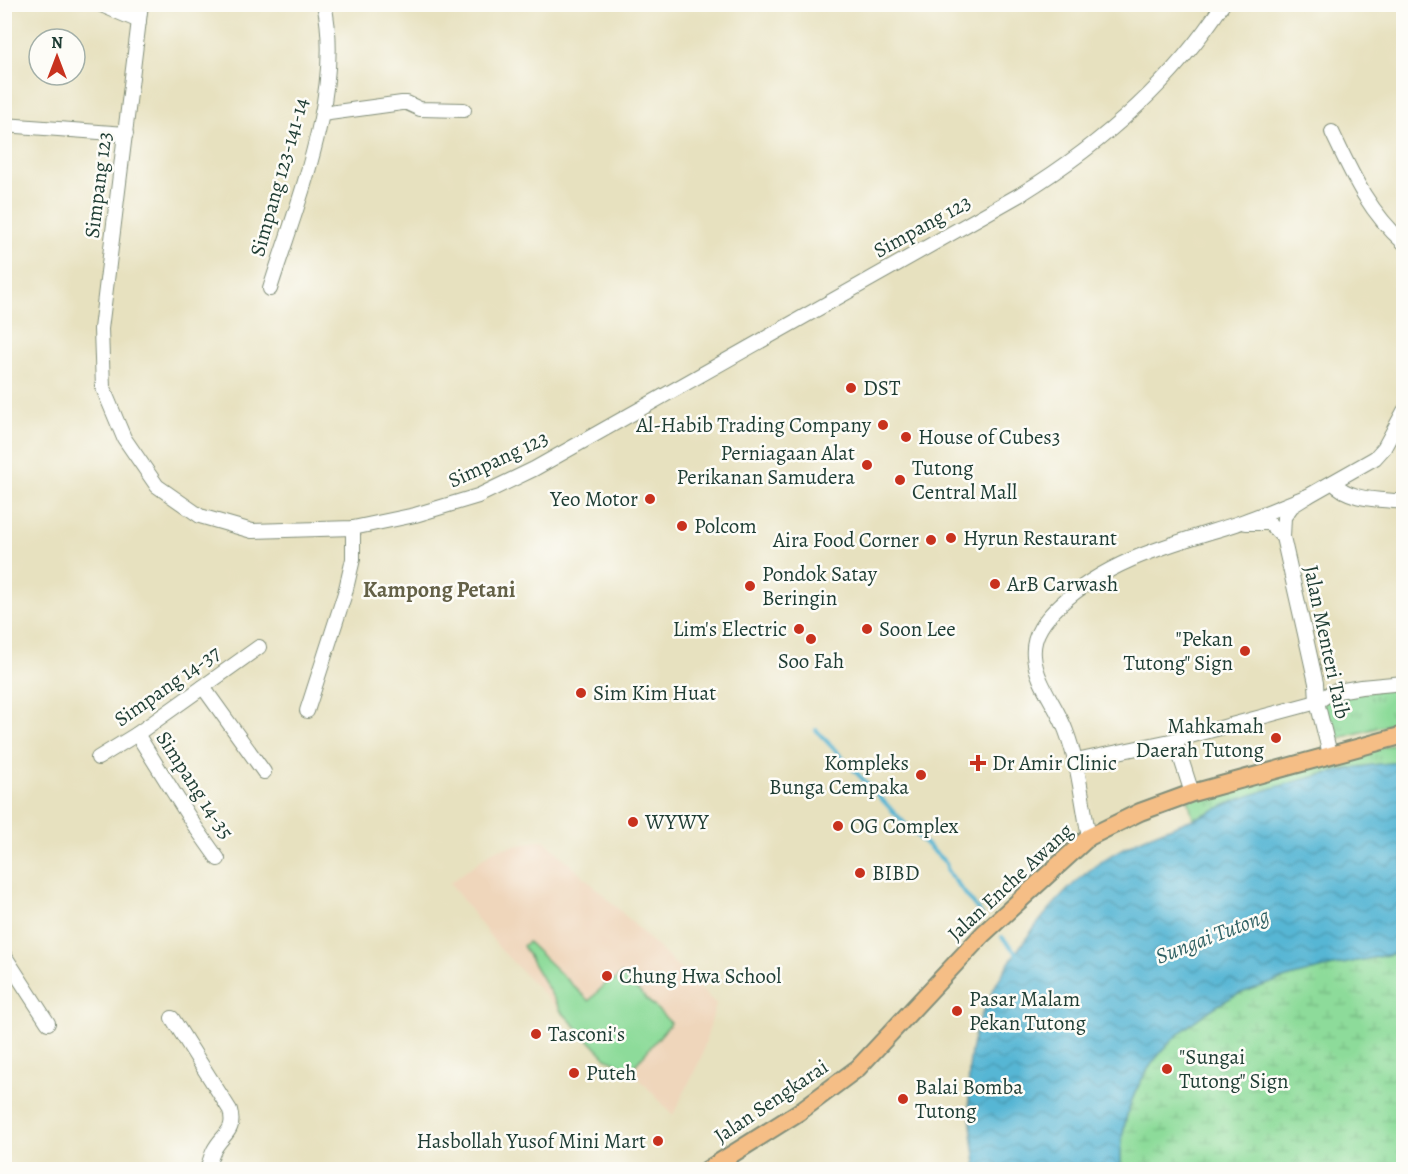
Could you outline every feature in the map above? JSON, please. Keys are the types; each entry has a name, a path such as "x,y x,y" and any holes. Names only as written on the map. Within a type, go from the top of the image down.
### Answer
{"main road":[{"name":"Jalan Enche Awang","path":"858,1068 988,929 1089,837 1140,812 1192,792 1404,735"},
{"name":"Jalan Sengkarai","path":"707,1170 799,1112 858,1068"}],"street":[{"path":"99,4 139,21"},
{"name":"Simpang 123","path":"141,4 101,329 103,388 124,438 157,486 200,516 252,531 353,528 415,515 478,496 534,469 1022,194 1062,169 1134,111 1167,78 1196,44 1223,4"},
{"name":"Simpang 123-141-14","path":"270,289 322,114 330,51 324,4"},
{"path":"322,114 402,103 420,109 464,110"},
{"path":"4,125 126,134"},
{"path":"1332,132 1365,199 1375,214 1404,243"},
{"path":"1283,537 1284,517 1287,511 1308,496 1375,458 1384,448 1404,411"},
{"path":"1333,482 1340,491 1350,495 1404,502"},
{"path":"1089,837 1076,761 1065,729 1035,664 1034,646 1041,627 1050,614 1064,601 1123,562 1167,545 1238,523 1308,496"},
{"path":"1238,523 1269,523 1283,537"},
{"path":"307,711 345,593 353,559 353,528"},
{"name":"Jalan Menteri Taib","path":"1283,537 1330,754"},
{"name":"Simpang 14-37","path":"98,758 137,734 259,647"},
{"path":"1076,761 1175,740 1317,702 1332,692 1404,683"},
{"path":"203,687 264,772"},
{"name":"Simpang 14-35","path":"137,734 218,859"},
{"path":"1175,740 1192,792"},
{"path":"4,955 48,1023"},
{"path":"172,1018 230,1110 233,1121 230,1131 213,1152 207,1170"}],"shaded area":[{"name":"Chung Hwa School","path":"544,840 716,1004 701,1058 673,1115 631,1070 606,1058 499,948 450,883 494,850"}],"green space":[{"path":"1403,686 1403,721 1328,741 1319,699"},
{"path":"1403,742 1403,762 1376,764 1323,774 1244,799 1193,819 1188,798"},
{"path":"528,942 589,1001 611,978 614,981 621,974 671,1023 631,1070 606,1058 561,1011 523,946"},
{"path":"1403,952 1403,1169 1121,1170 1122,1141 1127,1114 1137,1090 1149,1068 1165,1047 1184,1029 1206,1013 1243,992 1316,970"}],"water":[{"name":"Sungai Tutong","path":"1403,762 1403,952 1316,970 1243,992 1206,1013 1184,1029 1149,1067 1137,1089 1127,1114 1122,1140 1121,1169 977,1169 970,1113 969,1076 973,1039 979,1021 1012,958 1044,916 1078,880 1106,858 1130,844 1240,799 1320,775"}],"waterway":[{"path":"816,730 909,828 946,863 948,872 982,915"},
{"path":"1002,937 1019,956"}],"place":[{"name":"DST","path":"851,388"},
{"name":"Al-Habib Trading Company","path":"883,425"},
{"name":"House of Cubes3","path":"906,437"},
{"name":"Perniagaan Alat Perikanan Samudera","path":"867,465"},
{"name":"Tutong Central Mall","path":"900,480"},
{"name":"Yeo Motor","path":"650,499"},
{"name":"Polcom","path":"682,526"},
{"name":"Hyrun Restaurant","path":"951,538"},
{"name":"Aira Food Corner","path":"931,540"},
{"name":"ArB Carwash","path":"995,584"},
{"name":"Pondok Satay Beringin","path":"750,586"},
{"name":"Lim's Electric","path":"799,629"},
{"name":"Soon Lee","path":"867,629"},
{"name":"Soo Fah","path":"811,639"},
{"name":"\"Pekan Tutong\" Sign","path":"1245,651"},
{"name":"Sim Kim Huat","path":"581,693"},
{"name":"Mahkamah Daerah Tutong","path":"1276,738"},
{"name":"Dr Amir Clinic","path":"978,763"},
{"name":"Kompleks Bunga Cempaka","path":"921,775"},
{"name":"WYWY","path":"633,822"},
{"name":"OG Complex","path":"838,826"},
{"name":"BIBD","path":"860,873"},
{"name":"Chung Hwa School","path":"607,976"},
{"name":"Pasar Malam Pekan Tutong","path":"957,1011"},
{"name":"Tasconi's","path":"536,1034"},
{"name":"\"Sungai Tutong\" Sign","path":"1167,1069"},
{"name":"Puteh","path":"574,1073"},
{"name":"Balai Bomba Tutong","path":"903,1099"},
{"name":"Hasbollah Yusof Mini Mart","path":"658,1141"}],"district":[{"name":"Kampong Petani","path":"439,589"}]}
